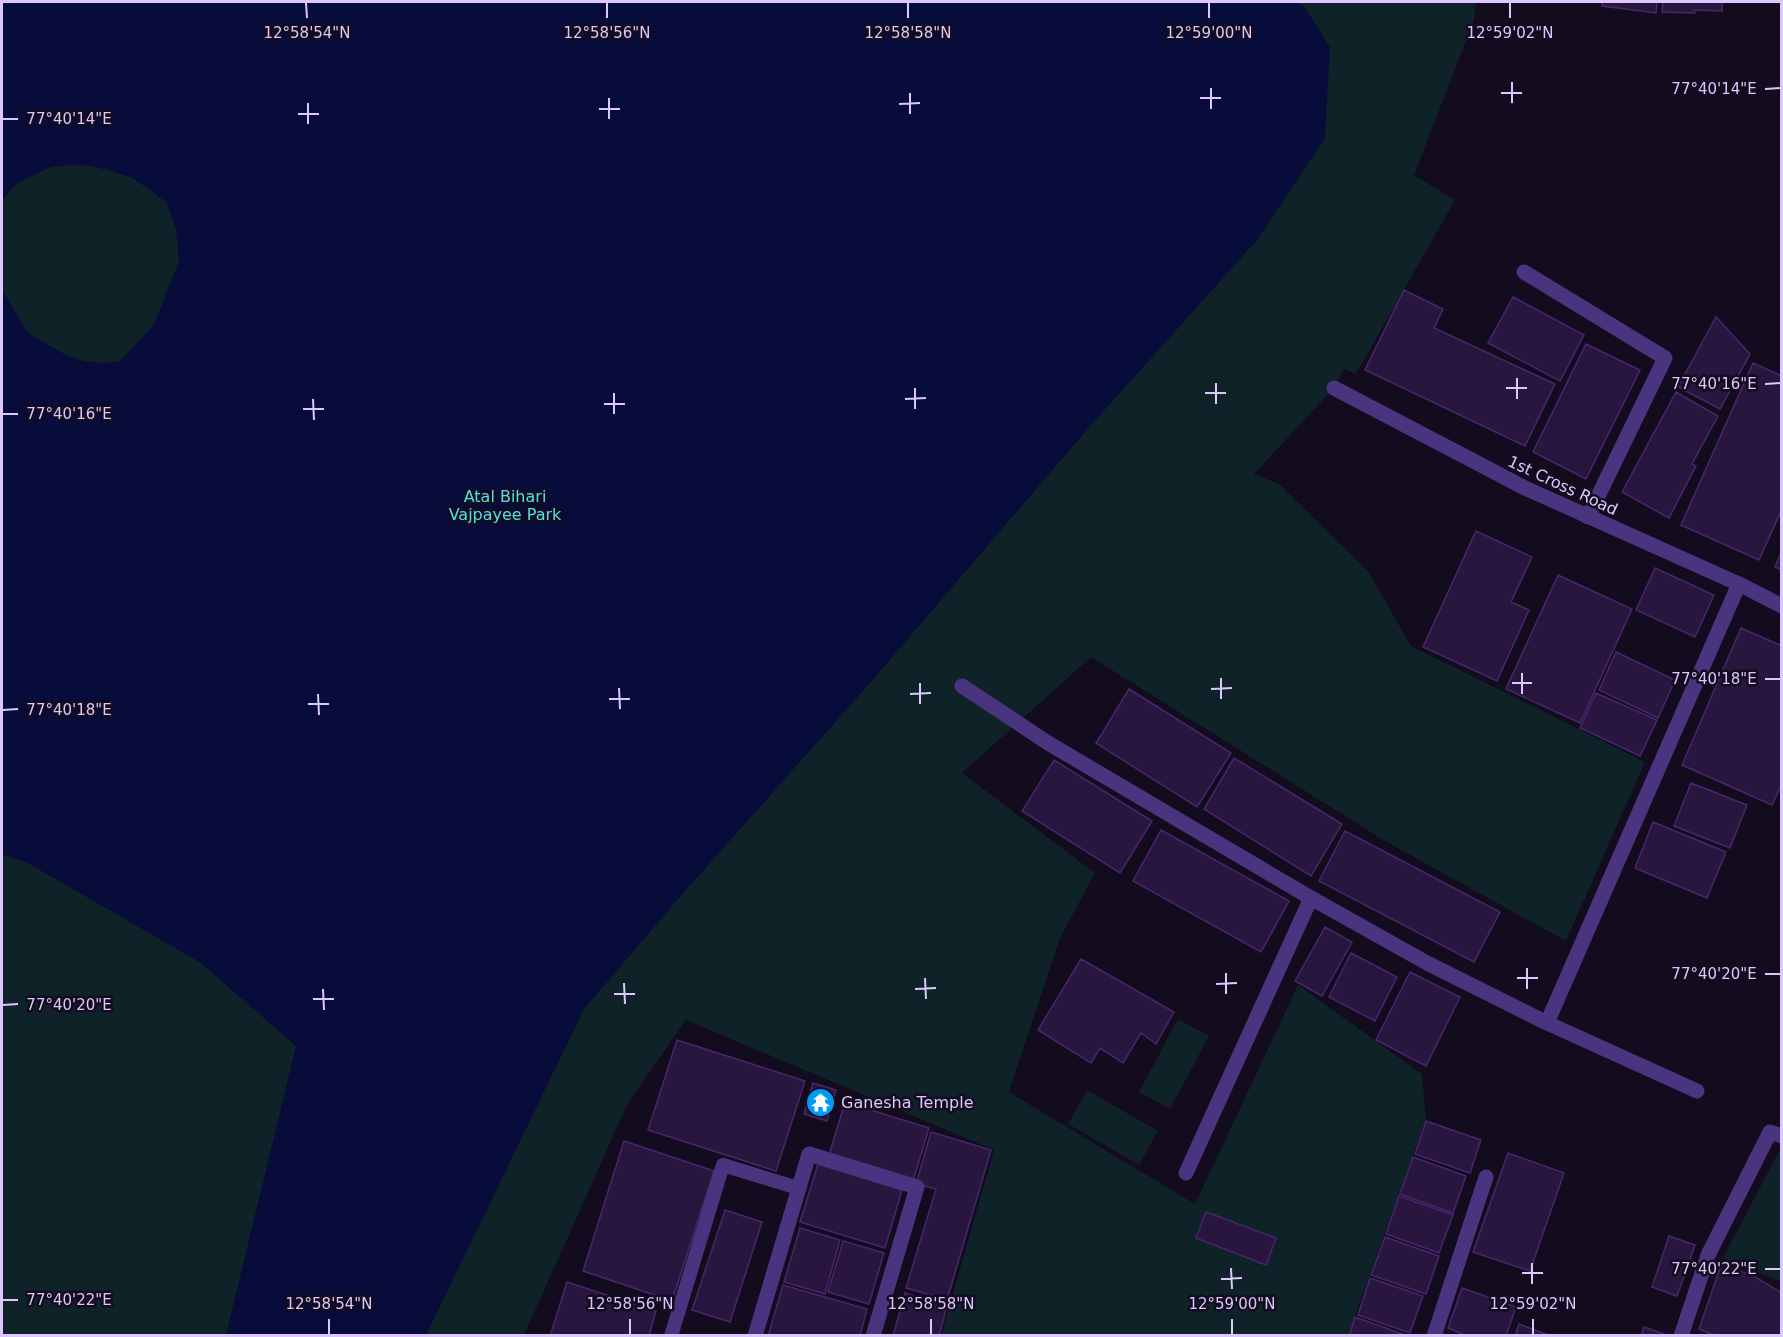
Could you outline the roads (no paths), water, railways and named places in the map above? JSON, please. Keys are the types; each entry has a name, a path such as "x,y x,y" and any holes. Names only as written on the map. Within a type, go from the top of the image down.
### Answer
{"street":[{"path":"1524,272 1665,358 1588,517"},
{"name":"1st Cross Road","path":"1334,388 1525,488 1739,584 1782,606"},
{"path":"1548,1023 1739,584"},
{"path":"963,686 1048,743 1311,898 1427,963 1548,1023 1697,1091"},
{"path":"1185,1173 1311,898"},
{"path":"1681,1335 1708,1255 1770,1132 1782,1136"},
{"path":"755,1335 809,1154 917,1187 873,1335"},
{"path":"1434,1335 1486,1178"}],"lane":[{"path":"671,1335 723,1165 798,1188"}],"place":[{"name":"Ganesha Temple","path":"820,1102"}],"park label":[{"name":"Atal Bihari Vajpayee Park","path":"505,505"}]}
